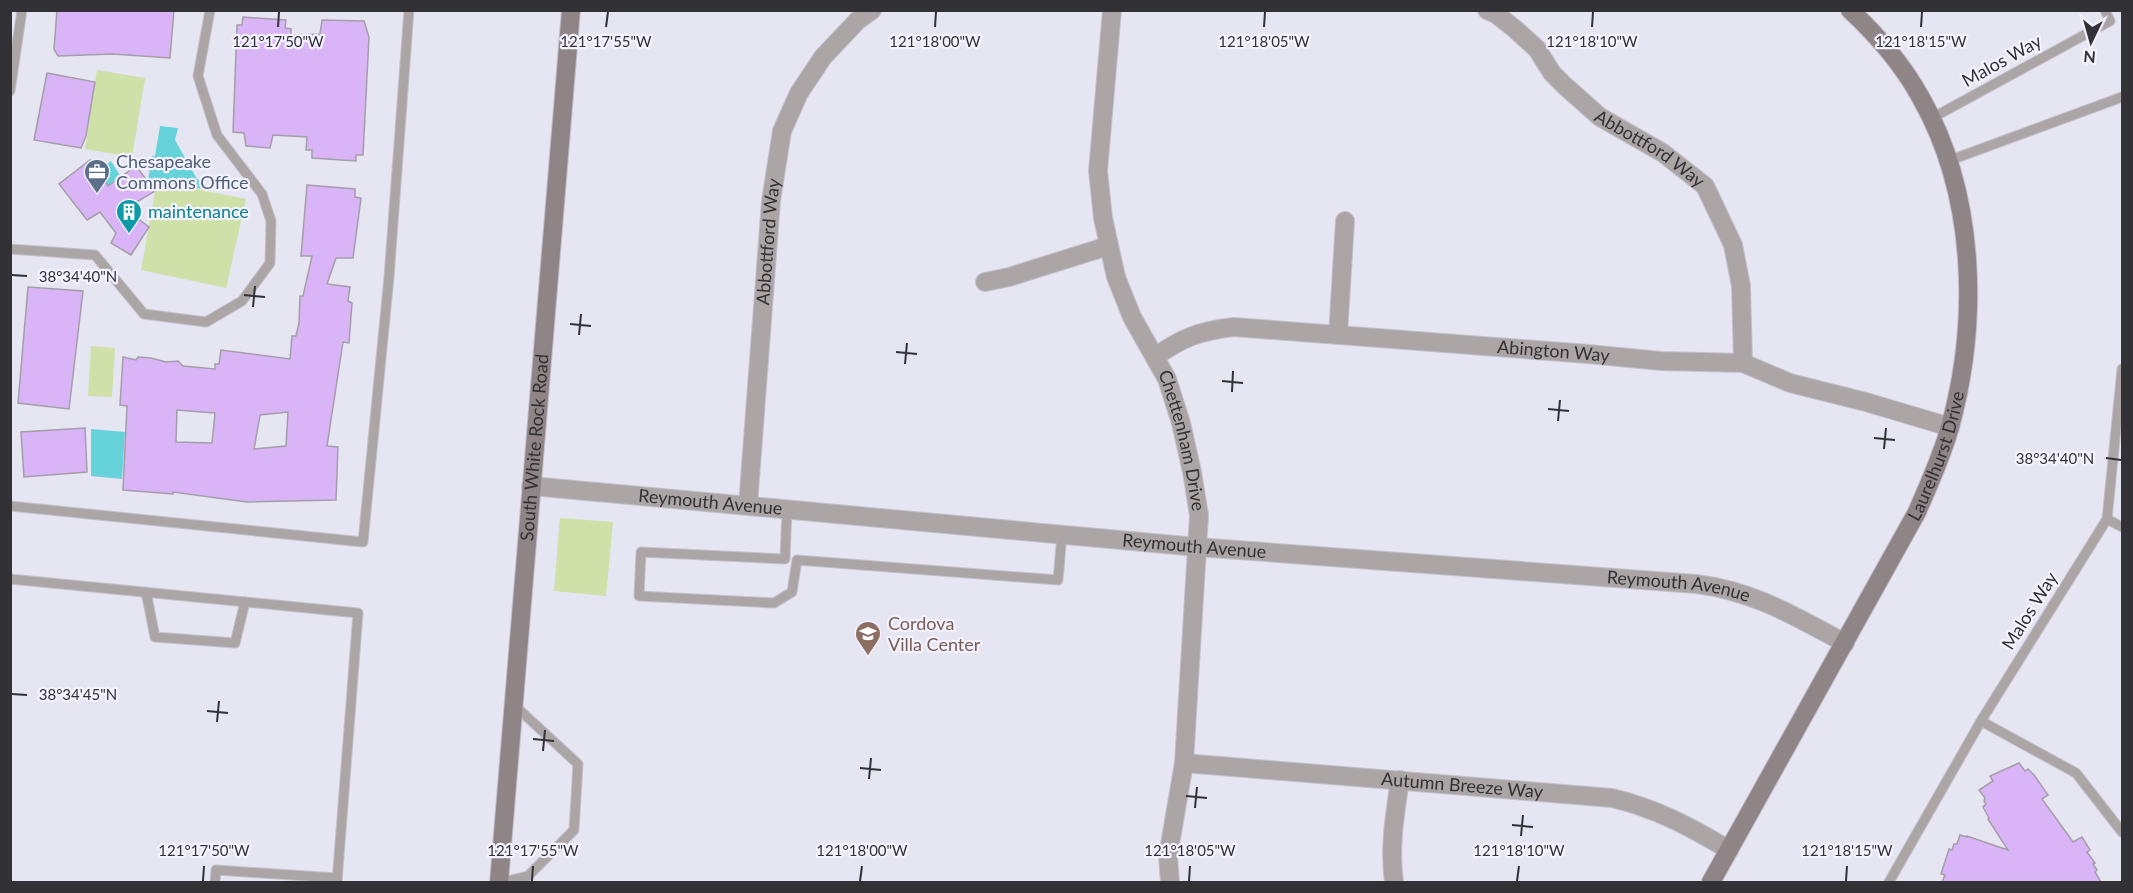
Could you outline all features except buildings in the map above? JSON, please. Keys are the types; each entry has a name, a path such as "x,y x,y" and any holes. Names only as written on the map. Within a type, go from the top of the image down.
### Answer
{"street":[{"name":"South White Rock Road","path":"501,882 513,704 571,10"},
{"name":"Chettenham Drive","path":"1112,10 1098,171 1108,246 1116,277 1132,317 1167,379 1181,423 1199,515 1184,763 1168,856 1170,882"},
{"name":"Abbottford Way","path":"1487,10 1496,14 1537,49 1552,73 1564,86 1600,117 1663,153 1705,186 1733,245 1741,286 1743,363"},
{"name":"Laurelhurst Drive","path":"1711,882 1917,512 1938,465 1950,427 1960,382 1968,306 1966,255 1961,214 1948,161 1932,118 1910,79 1896,60 1850,10"},
{"name":"Abbottford Way","path":"748,505 771,201 782,131 799,93 824,57 860,14"},
{"path":"1338,335 1345,221"},
{"path":"984,282 1009,278 1108,246"},
{"name":"Abington Way","path":"1155,357 1177,341 1215,329 1234,327 1661,361 1743,363 1790,383 1866,402 1950,427"},
{"name":"Reymouth Avenue","path":"531,486 1197,547 1717,586 1760,599 1845,643"},
{"name":"Autumn Breeze Way","path":"1184,763 1612,798 1655,810 1696,830 1729,850"},
{"path":"1394,882 1393,828 1400,780"}],"lane":[{"path":"10,91 22,10"},
{"path":"10,249 95,255 144,314 206,322 242,301 270,263 271,221 262,194 217,135 198,76 210,10"},
{"path":"10,506 363,542 389,277 410,10"},
{"name":"Malos Way","path":"1932,118 2110,21 2105,10"},
{"path":"1948,161 2122,97"},
{"name":"Malos Way","path":"1889,882 1981,721 2107,519 2122,369"},
{"path":"785,560 787,509"},
{"path":"2107,519 2122,527"},
{"path":"797,560 792,592 774,603 639,596 641,552 797,560 1058,580 1062,535"},
{"path":"10,579 358,613 337,880 216,870 215,882"},
{"path":"146,592 155,637 235,643 245,602"},
{"path":"501,882 528,876 574,830 578,775 578,764 513,704"},
{"path":"1981,721 2076,773 2122,832"}],"green space":[{"path":"97,70 145,78 132,157 85,149"},
{"path":"157,181 246,199 226,288 141,270"},
{"path":"91,346 115,348 112,397 88,396"},
{"path":"560,518 613,522 606,596 554,591"}],"water":[{"path":"160,126 178,128 175,140 197,179 203,182 202,189 148,180"},
{"path":"111,161 121,177 108,186 98,171"},
{"path":"91,429 125,432 122,479 91,476"}],"place":[{"name":"Chesapeake Commons Office","path":"97,195"},
{"name":"maintenance","path":"129,235"},
{"name":"Cordova Villa Center","path":"868,657"}]}
